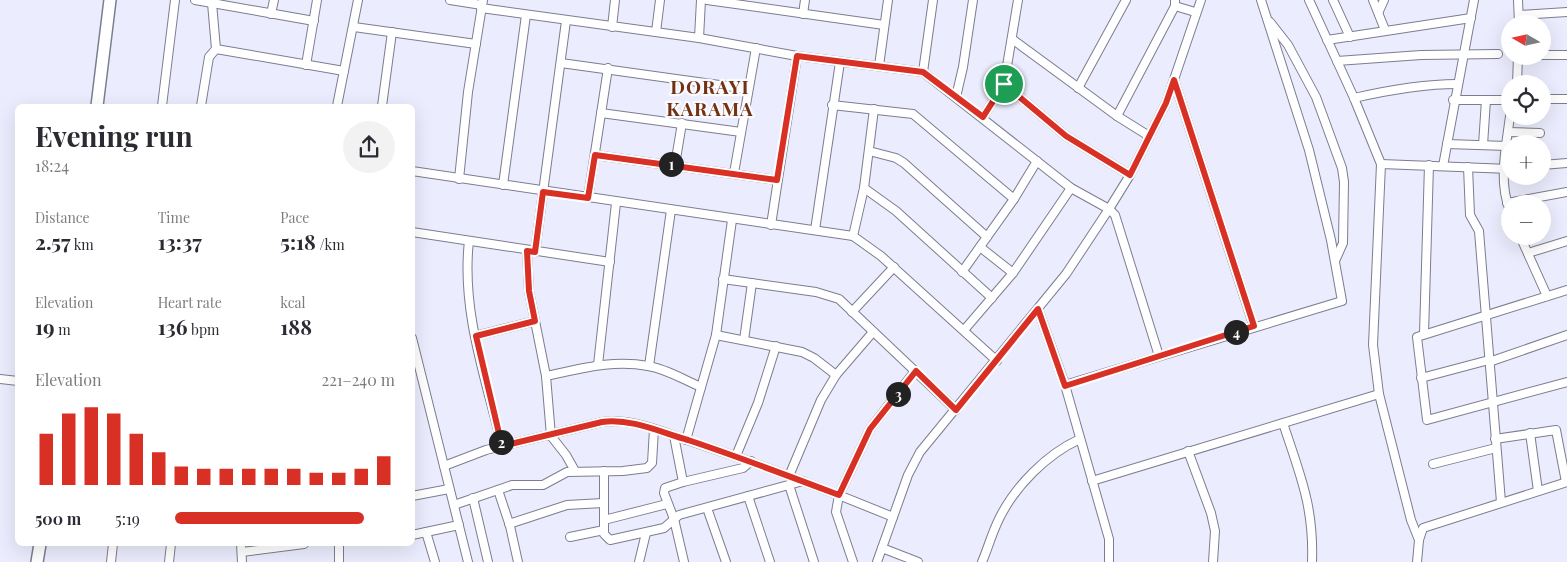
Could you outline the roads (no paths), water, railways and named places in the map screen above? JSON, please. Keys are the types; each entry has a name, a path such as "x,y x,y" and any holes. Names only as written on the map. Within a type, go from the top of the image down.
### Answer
{"street":[{"path":"97,104 110,0"},
{"path":"162,104 175,0"},
{"path":"195,0 314,21"},
{"path":"271,14 274,0"},
{"path":"306,65 317,0"},
{"path":"337,104 358,0"},
{"path":"450,0 482,4 526,15 698,38 797,56 923,72 983,117 1071,188 1109,209 1118,220 1159,356"},
{"path":"612,27 615,0"},
{"path":"656,32 660,0"},
{"path":"698,38 702,0"},
{"path":"707,0 746,3 803,14 884,25"},
{"path":"803,14 805,0"},
{"path":"879,66 888,0"},
{"path":"923,72 933,0"},
{"path":"956,97 963,67 973,0"},
{"path":"983,117 1004,84 1018,0"},
{"path":"1078,88 1126,0"},
{"path":"877,562 908,475 920,452 997,361 1066,274 1130,175 1166,103 1201,0"},
{"path":"1065,386 1254,326 1342,301 1309,150 1261,0"},
{"path":"1309,0 1354,98 1381,164 1373,345 1379,394 1411,520 1419,540"},
{"path":"1333,0 1350,37"},
{"path":"1373,0 1385,30"},
{"path":"1379,11 1384,0"},
{"path":"1443,166 1453,100 1464,55 1474,0"},
{"path":"1518,0 1518,15 1567,12"},
{"path":"201,104 209,57 216,50 212,3"},
{"path":"1117,116 1175,3 1196,12"},
{"path":"459,179 468,92 482,4"},
{"path":"503,185 526,15"},
{"path":"1327,40 1471,18"},
{"path":"1267,19 1288,45 1316,97 1342,168 1344,182 1343,243 1334,261"},
{"path":"566,21 543,192 531,252 529,291 546,376 551,436 566,455 575,471"},
{"path":"354,27 476,44"},
{"path":"382,104 392,32"},
{"path":"1012,39 1117,116 1149,136"},
{"path":"734,173 756,48"},
{"path":"216,50 344,71"},
{"path":"1337,61 1421,55 1498,54"},
{"path":"1551,55 1567,55"},
{"path":"771,226 797,56"},
{"path":"815,230 832,105 840,62"},
{"path":"561,64 608,68 748,89"},
{"path":"588,198 608,68"},
{"path":"1174,80 1254,326"},
{"path":"1004,84 1066,136 1130,175"},
{"path":"1354,98 1404,87 1457,84"},
{"path":"1551,100 1567,99"},
{"path":"1453,100 1501,100"},
{"path":"1483,145 1486,100"},
{"path":"832,105 908,112 919,117 1014,199"},
{"path":"853,236 864,188 874,109"},
{"path":"601,114 741,132"},
{"path":"675,165 682,123"},
{"path":"1508,135 1509,125"},
{"path":"1508,132 1540,133"},
{"path":"1447,144 1501,146"},
{"path":"869,151 896,158 904,163 987,237"},
{"path":"595,155 777,180"},
{"path":"962,272 1014,199 1036,161"},
{"path":"1551,164 1567,163"},
{"path":"1381,164 1501,170"},
{"path":"1424,334 1429,166"},
{"path":"1468,167 1470,215 1479,231 1501,502"},
{"path":"415,172 771,226 853,236 894,267 965,329 997,361"},
{"path":"864,188 896,211 992,298"},
{"path":"965,329 1013,273 1071,188"},
{"path":"1551,196 1567,192"},
{"path":"598,364 616,203"},
{"path":"648,366 671,210"},
{"path":"686,440 716,335 732,220"},
{"path":"415,233 531,252 610,262"},
{"path":"1528,253 1567,241"},
{"path":"469,242 466,279 476,336 502,446"},
{"path":"1524,245 1547,296"},
{"path":"980,247 1013,273"},
{"path":"852,312 894,267"},
{"path":"723,279 828,295 839,300 956,410"},
{"path":"744,340 752,283"},
{"path":"1567,290 1417,337 1427,420 1567,382"},
{"path":"1038,309 1065,386 1109,539 1109,562"},
{"path":"476,336 535,321"},
{"path":"789,476 816,408 836,375 873,332"},
{"path":"716,335 809,354 836,375"},
{"path":"1422,378 1489,361 1567,335"},
{"path":"736,456 758,403 776,346"},
{"path":"415,350 459,525 466,561"},
{"path":"546,376 598,364 622,362 648,366 701,387"},
{"path":"853,562 836,512 839,495 870,429 916,371"},
{"path":"0,379 15,381"},
{"path":"1092,481 1379,394"},
{"path":"444,466 486,450 608,421 618,421 654,429 751,461 893,517"},
{"path":"1283,423 1305,487 1311,511 1313,531 1312,562"},
{"path":"454,505 518,484 543,485 567,472 637,470 650,466 654,429"},
{"path":"1417,562 1419,540 1423,528 1566,482 1556,430 1495,439"},
{"path":"1530,433 1538,491"},
{"path":"674,436 683,482"},
{"path":"982,562 999,519 1025,482 1051,456 1080,439"},
{"path":"1433,464 1496,448"},
{"path":"1188,451 1211,513 1215,531 1213,562"},
{"path":"684,562 674,519 664,493 665,488 743,468 751,461"},
{"path":"604,471 604,530 607,539 610,540 664,528 679,515 803,481"},
{"path":"789,485 814,562"},
{"path":"415,495 450,489"},
{"path":"498,490 518,562"},
{"path":"748,496 770,562"},
{"path":"473,498 488,562"},
{"path":"509,524 567,505 603,503"},
{"path":"604,520 667,504"},
{"path":"707,508 726,562"},
{"path":"415,534 459,525"},
{"path":"570,537 604,530"},
{"path":"426,532 435,562"},
{"path":"639,562 646,533"},
{"path":"37,562 40,546"},
{"path":"111,562 113,546"},
{"path":"169,562 171,546"},
{"path":"242,562 241,548 279,546"},
{"path":"338,562 339,546"},
{"path":"882,548 918,562"}],"district":[{"name":"DORAYI KARAMA","path":"710,98"}]}
